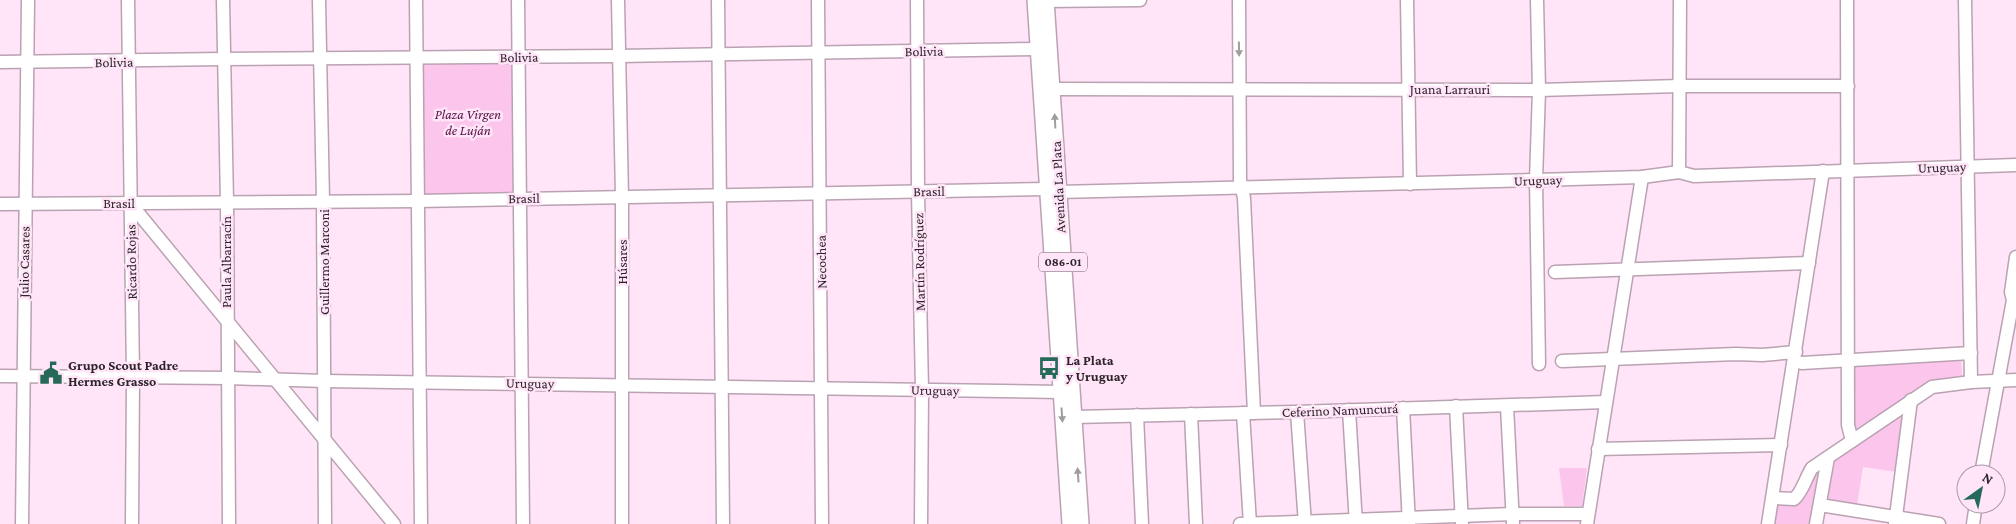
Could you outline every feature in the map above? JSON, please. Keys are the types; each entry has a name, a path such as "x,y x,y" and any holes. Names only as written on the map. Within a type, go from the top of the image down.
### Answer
{"main road":[{"name":"Avenida La Plata","path":"1042,0 1038,49 1074,417 1081,524"},
{"name":"Avenida La Plata","path":"1042,0 1053,89 1053,190 1061,392 1070,524"}],"street":[{"name":"Julio Casares","path":"22,524 28,0"},
{"name":"Ricardo Rojas","path":"128,0 133,377 132,524"},
{"name":"Paula Albarracín","path":"222,0 227,202 226,321 229,524"},
{"name":"Guillermo Marconi","path":"319,0 323,201 325,524"},
{"path":"416,0 421,524"},
{"path":"518,0 523,524"},
{"name":"Húsares","path":"618,0 622,197 622,524"},
{"path":"718,0 723,524"},
{"name":"Necochea","path":"818,0 822,524"},
{"name":"Martín Rodríguez","path":"917,0 922,524"},
{"path":"1042,0 1140,0"},
{"path":"1239,0 1241,188 1244,198 1250,524"},
{"path":"1407,0 1410,184"},
{"path":"1537,0 1536,180 1540,364"},
{"path":"1679,172 1680,0"},
{"path":"1847,0 1849,170 1848,425 1852,441"},
{"path":"1965,0 1971,382"},
{"name":"Bolivia","path":"0,62 619,56 1038,49"},
{"name":"Juana Larrauri","path":"1053,89 1240,90 1408,88 1538,90 1679,86 1848,86"},
{"name":"Uruguay","path":"1053,190 1410,184 1642,177 1664,176 1679,172 1694,176 2016,165"},
{"path":"1768,524 1823,171"},
{"path":"1240,524 1408,520 1587,519 1642,177"},
{"name":"Brasil","path":"0,204 418,200 1053,190"},
{"path":"130,203 394,524"},
{"path":"1983,464 2014,301 2010,292 2016,256"},
{"path":"1555,272 1809,263"},
{"path":"1562,361 1736,354 1848,359 1971,353"},
{"name":"Uruguay","path":"0,376 1061,392"},
{"path":"1773,498 1794,499 1799,495 1812,468 1932,387 1971,382 2016,380"},
{"path":"1896,520 1911,400"},
{"name":"Ceferino Namuncurá","path":"1074,417 1606,402"},
{"path":"1456,406 1462,520"},
{"path":"1507,406 1513,519"},
{"path":"1403,408 1408,520"},
{"path":"1349,410 1355,521"},
{"path":"1297,412 1304,522"},
{"path":"1191,414 1196,524"},
{"path":"1137,415 1142,524"},
{"path":"1598,449 1781,445"},
{"path":"1816,524 1828,458"},
{"path":"1820,505 1896,520 1939,524"}],"green space":[{"name":"Plaza Virgen de Luján","path":"519,57 519,198 418,201 417,58"},
{"path":"1961,358 1962,375 1960,377 1933,383 1854,430 1852,361"},
{"path":"1900,412 1904,415 1897,472 1863,467 1857,505 1824,501 1832,461"},
{"path":"1559,468 1587,468 1582,506 1564,506"},
{"path":"1814,470 1818,472 1810,524 1772,524 1776,502 1794,504"}],"place":[{"name":"La Plata y Uruguay","path":"1049,368"},
{"name":"Grupo Scout Padre Hermes Grasso","path":"51,373"}]}
